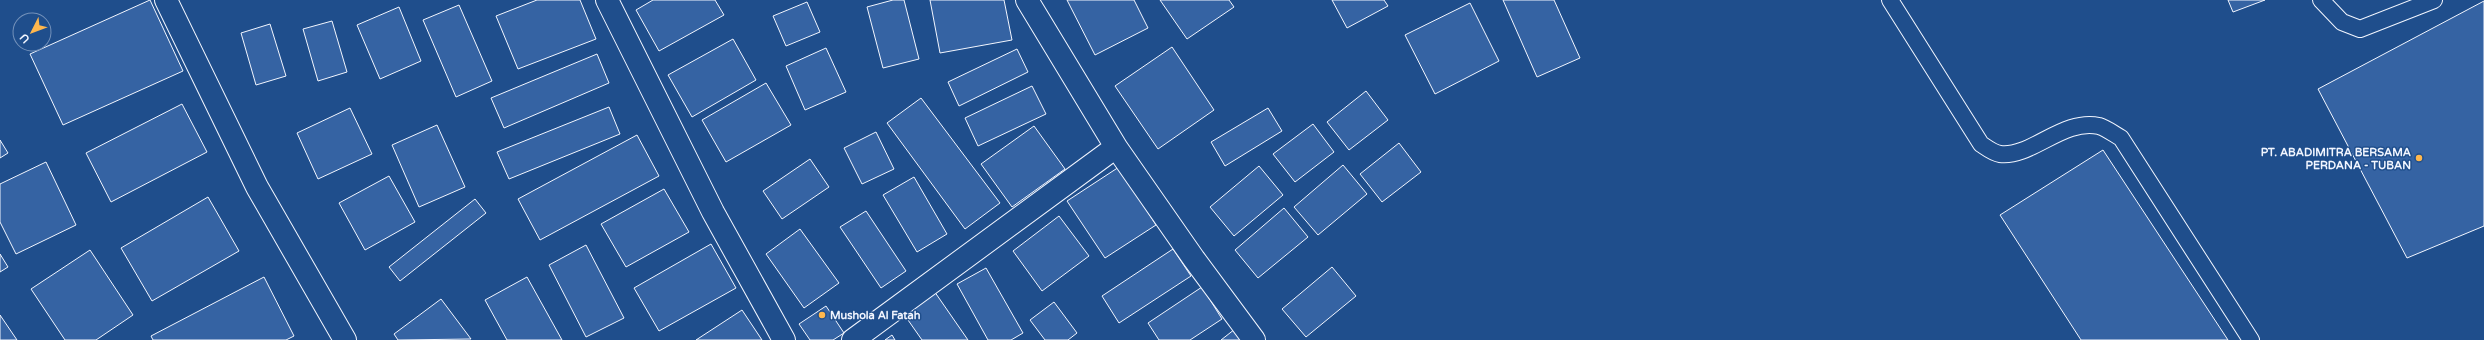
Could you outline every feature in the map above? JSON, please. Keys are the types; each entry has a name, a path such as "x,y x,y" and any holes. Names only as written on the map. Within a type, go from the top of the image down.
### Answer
{"street":[{"path":"166,0 257,187 345,340"},
{"path":"607,0 713,212 784,340"},
{"path":"1027,0 1116,147 1194,259 1254,340"},
{"path":"853,340 1116,147"}],"lane":[{"path":"1890,0 1981,144 1991,151 2000,154 2014,153 2070,128 2099,126 2121,138 2251,340"},
{"path":"2321,0 2342,22 2360,29 2434,0"}],"building":[{"path":"150,0 183,71 63,125 30,54 34,52 52,52 52,44"},
{"path":"537,0 580,0 596,39 518,69 496,16"},
{"path":"653,0 715,0 724,15 659,51 636,10"},
{"path":"893,0 904,0 919,59 883,68 867,7"},
{"path":"930,0 1004,0 1012,40 940,53"},
{"path":"1067,0 1134,0 1148,28 1095,55"},
{"path":"1160,0 1229,0 1234,7 1187,39"},
{"path":"1332,0 1384,0 1388,6 1347,28"},
{"path":"1503,0 1554,0 1580,58 1537,77"},
{"path":"2228,0 2265,0 2233,12"},
{"name":"PT. ABADIMITRA BERSAMA PERDANA - TUBAN","path":"2484,1 2484,226 2407,258 2318,89"},
{"path":"807,2 820,32 786,46 773,16"},
{"path":"1470,3 1499,61 1435,94 1405,35"},
{"path":"459,5 492,81 456,97 423,20"},
{"path":"399,7 421,61 380,79 357,25"},
{"path":"332,21 347,72 318,81 303,29"},
{"path":"270,24 286,76 256,85 241,33"},
{"path":"733,39 756,80 692,117 668,75"},
{"path":"1172,47 1214,110 1158,149 1115,86"},
{"path":"826,48 846,92 805,110 786,66"},
{"path":"1017,49 1028,72 959,106 948,82"},
{"path":"597,54 609,83 504,128 491,98"},
{"path":"766,83 791,125 726,162 702,120"},
{"path":"1032,86 1046,114 978,146 965,118"},
{"path":"1366,91 1388,120 1349,150 1327,122"},
{"path":"921,98 1000,203 965,229 887,123"},
{"path":"182,104 207,152 111,202 86,153"},
{"path":"609,107 620,134 509,179 497,152"},
{"path":"350,108 372,154 318,179 297,133"},
{"path":"1268,108 1282,131 1225,166 1211,142"},
{"path":"1313,124 1334,152 1295,182 1273,154"},
{"path":"437,125 465,187 419,207 392,145"},
{"path":"1034,126 1065,169 1012,207 981,164"},
{"path":"876,132 894,169 862,184 844,148"},
{"path":"637,135 659,176 540,240 518,199"},
{"path":"0,140 8,153 0,158"},
{"path":"1399,143 1421,172 1382,202 1360,174"},
{"path":"2103,150 2228,340 2081,340 2000,215"},
{"path":"810,159 829,187 782,219 763,191"},
{"path":"46,162 76,225 16,254 0,222 0,184"},
{"path":"1343,165 1367,194 1318,235 1294,207"},
{"path":"1259,166 1283,195 1234,236 1210,207"},
{"path":"1119,167 1156,225 1105,258 1067,201"},
{"path":"389,176 415,222 365,250 339,203"},
{"path":"914,177 947,234 917,252 883,195"},
{"path":"664,189 689,232 626,267 601,224"},
{"path":"208,197 239,251 152,301 121,248"},
{"path":"475,199 486,213 400,281 389,267"},
{"path":"1284,208 1308,237 1258,278 1235,250"},
{"path":"866,211 906,271 881,288 840,227"},
{"path":"1059,216 1089,256 1042,291 1013,251"},
{"path":"800,229 839,283 804,308 766,254"},
{"path":"711,244 736,288 659,331 634,288"},
{"path":"586,245 624,318 586,337 549,265"},
{"path":"1173,249 1191,276 1119,323 1102,296"},
{"path":"90,250 133,315 96,340 65,340 31,289"},
{"path":"0,254 8,267 0,272"},
{"path":"1332,267 1356,296 1306,337 1282,309"},
{"path":"986,268 1023,333 1011,340 988,340 957,284"},
{"path":"264,277 294,336 286,340 153,340 151,336"},
{"path":"527,277 562,340 507,340 485,300"},
{"path":"1202,287 1222,319 1190,340 1159,340 1148,323"},
{"path":"932,288 968,340 922,340 901,310"},
{"path":"441,299 471,339 398,340 394,334"},
{"path":"1054,302 1077,333 1068,340 1045,340 1030,320"},
{"name":"Mushola Al Fatah","path":"826,306 844,333 833,340 810,340 799,324"},
{"path":"742,310 762,340 696,340"},
{"path":"0,315 17,340 0,340"},
{"path":"1235,329 1244,340 1221,340"},
{"path":"892,335 895,340 885,340"}],"place":[{"name":"PT. ABADIMITRA BERSAMA PERDANA - TUBAN","path":"2419,158"},
{"name":"Mushola Al Fatah","path":"822,315"}]}
